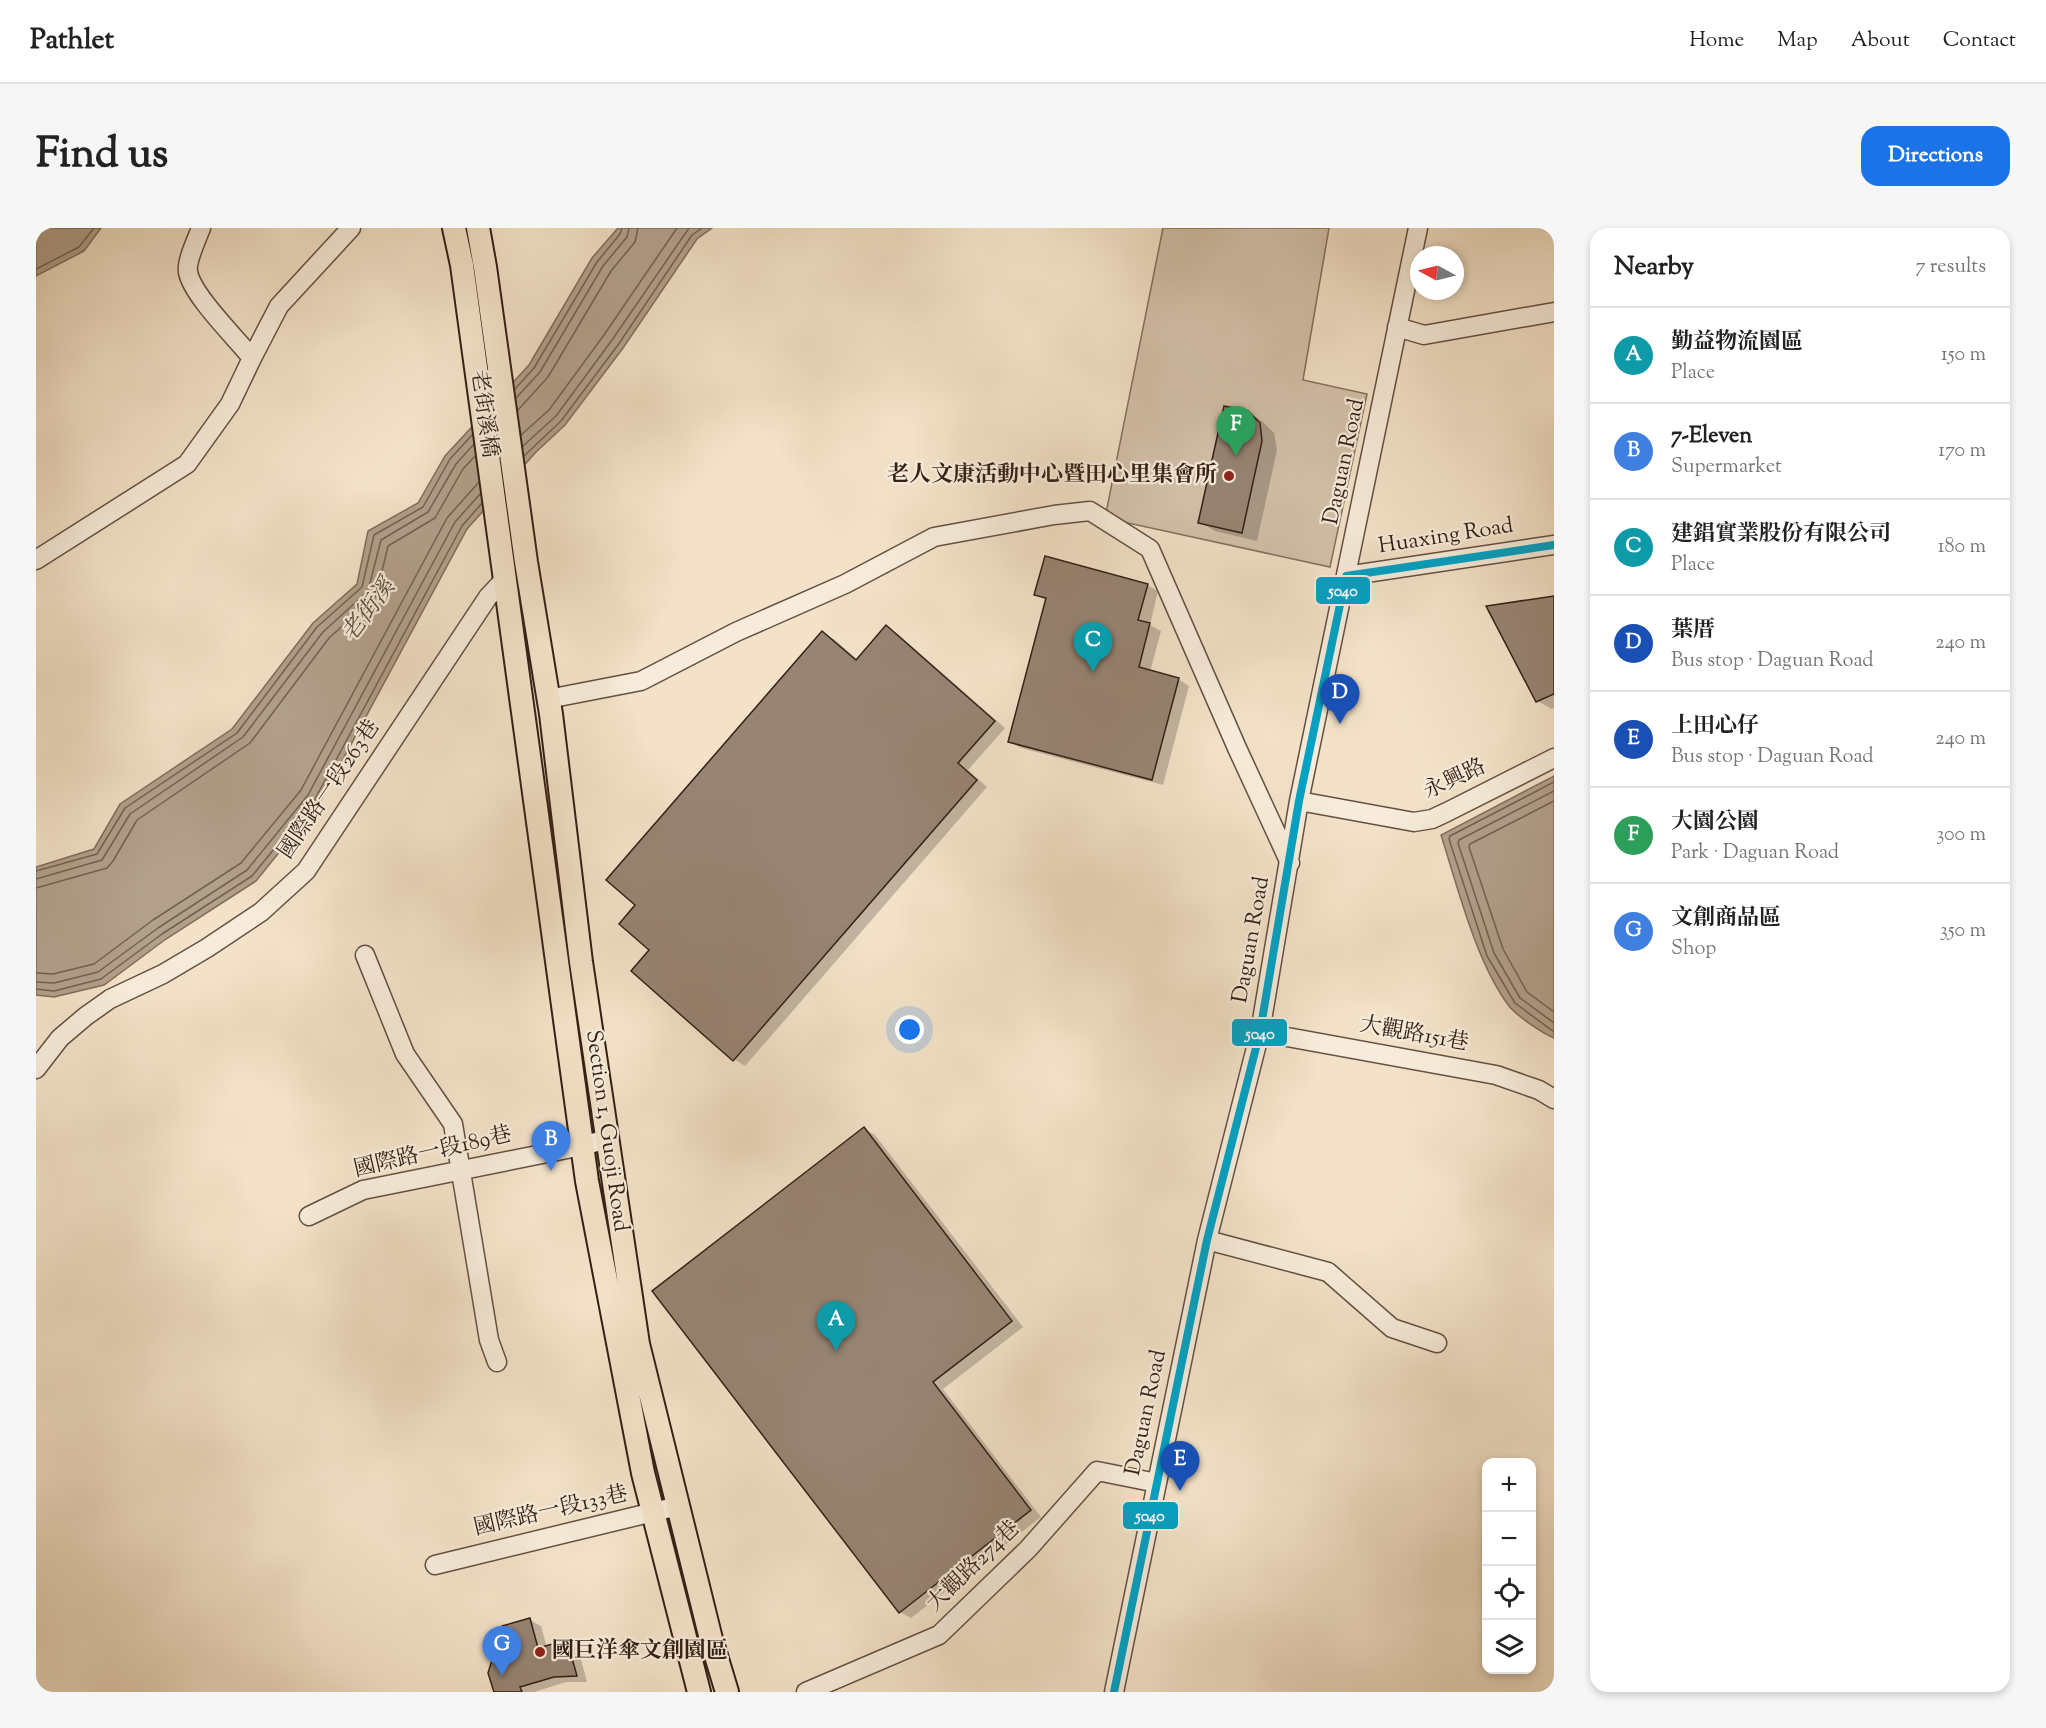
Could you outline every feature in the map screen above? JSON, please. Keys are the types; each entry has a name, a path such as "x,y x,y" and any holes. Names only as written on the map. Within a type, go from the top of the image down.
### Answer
{"main road":[{"name":"老街溪橋","path":"454,228 462,266 504,571"},
{"name":"老街溪橋","path":"477,228 485,267 526,562"},
{"name":"Section 1, Guoji Road","path":"526,562 548,699 581,962 638,1344 711,1639 727,1692"},
{"name":"Section 1, Guoji Road","path":"504,571 587,1182 643,1473 699,1692"}],"street":[{"path":"201,228 193,248 188,271 198,293 252,357"},
{"path":"36,560 187,464 230,404 279,306 351,228"},
{"name":"Daguan Road","path":"1114,1692 1207,1240 1260,1032 1299,801 1418,228"},
{"path":"1397,327 1424,335 1554,312"},
{"path":"548,699 641,681 736,632 845,584 934,537 1054,515 1090,511 1150,549 1290,863"},
{"name":"Huaxing Road","path":"1346,576 1554,545"},
{"name":"國際路一段263巷","path":"36,1069 60,1038 86,1016 110,999 163,974 216,942 261,912 306,871 504,571"},
{"name":"永興路","path":"1299,801 1414,822 1432,819 1554,758"},
{"path":"365,955 405,1054 453,1124 489,1340 497,1362"},
{"name":"大觀路151巷","path":"1260,1032 1496,1075 1539,1090 1554,1100"},
{"name":"國際路一段189巷","path":"309,1216 363,1190 607,1139"},
{"path":"1207,1240 1328,1272 1392,1328 1437,1343"},
{"name":"大觀路274巷","path":"806,1692 939,1635 1028,1549 1097,1471 1158,1483"},
{"name":"國際路一段133巷","path":"435,1565 678,1506"}],"shaded area":[{"path":"1163,228 1329,228 1303,380 1367,394 1330,567 1105,518"}],"water":[{"path":"36,228 101,228 84,251 36,276"},
{"name":"老街溪","path":"618,228 712,228 697,239 623,348 565,425 536,452 467,529 320,802 256,881 166,939 104,985 54,997 36,995 36,867 94,849 120,804 232,729 313,623 357,584 368,531 418,503 445,456 529,365 592,258"},
{"path":"1554,776 1554,1038 1518,1015 1497,988 1477,947 1441,835"}],"building":[{"path":"1224,406 1248,411 1260,423 1262,441 1242,533 1198,523"},
{"path":"1045,556 1148,584 1138,620 1150,623 1139,667 1179,678 1152,780 1008,742 1046,598 1034,595"},
{"path":"1554,596 1554,694 1536,702 1486,606"},
{"path":"886,625 995,721 958,763 977,780 733,1061 631,971 649,950 619,924 635,905 606,880 822,631 856,660"},
{"path":"864,1127 1012,1321 933,1382 1031,1510 899,1613 652,1291"},
{"name":"國巨洋傘文創園區","path":"530,1618 538,1648 567,1640 577,1676 554,1677 520,1687 522,1692 494,1692 488,1673 492,1660 510,1655 502,1626"}],"transit line":[{"name":"5040","path":"1114,1692 1207,1240 1260,1032 1299,801 1346,576 1554,545"}],"place":[{"name":"大園公園","path":"1236,456"},
{"name":"老人文康活動中心暨田心里集會所","path":"1229,476"},
{"name":"建錩實業股份有限公司","path":"1093,672"},
{"name":"葉厝","path":"1340,724"},
{"name":"7-Eleven","path":"551,1171"},
{"name":"勤益物流園區","path":"836,1351"},
{"name":"上田心仔","path":"1180,1491"},
{"name":"國巨洋傘文創園區","path":"540,1652"},
{"name":"文創商品區","path":"502,1676"}]}
